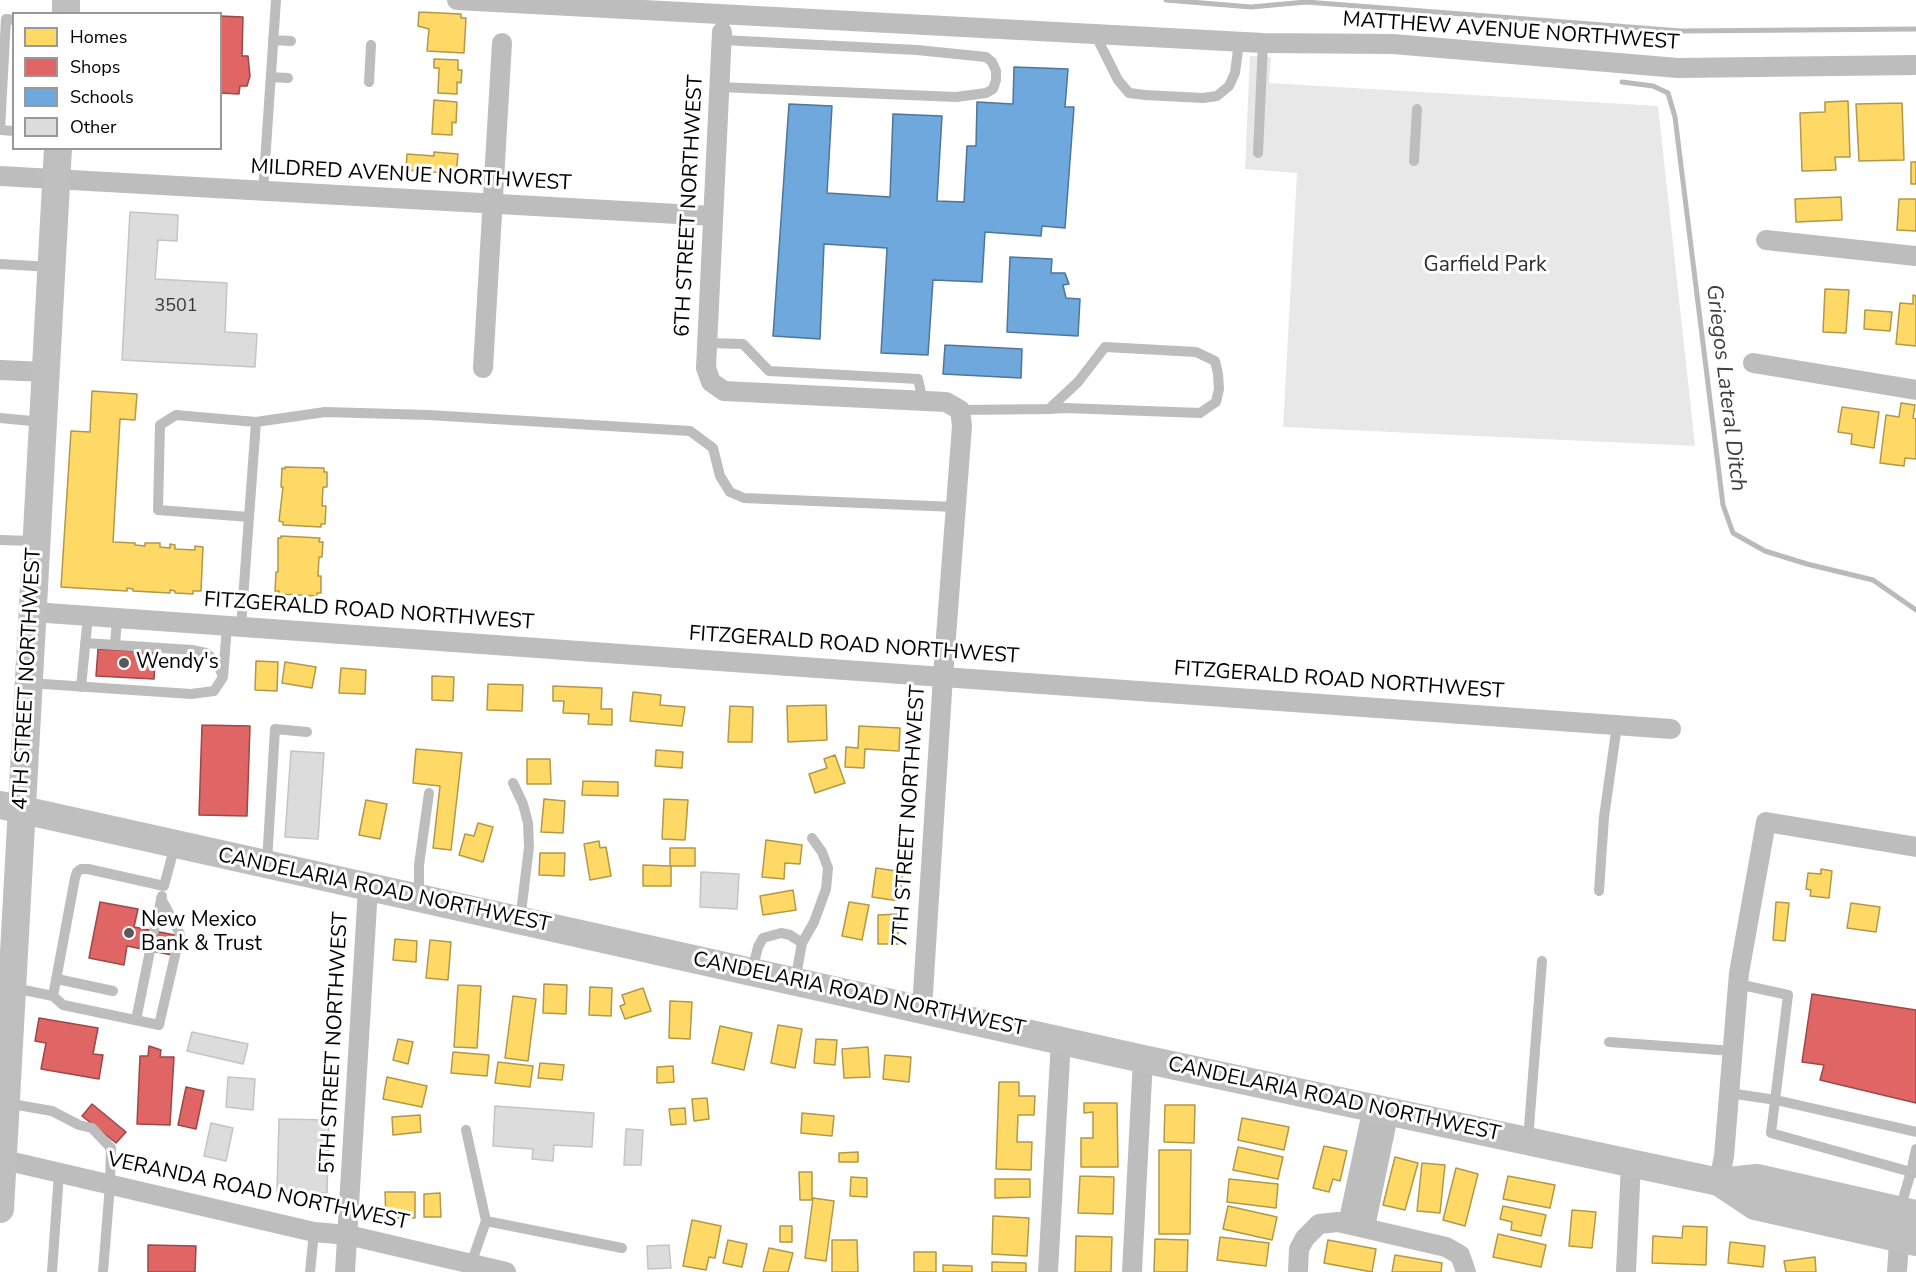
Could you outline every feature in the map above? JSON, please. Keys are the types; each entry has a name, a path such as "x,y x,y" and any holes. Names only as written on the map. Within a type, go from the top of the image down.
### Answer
{"main road":[{"name":"4TH STREET NORTHWEST","path":"0,1209 12,988 11,808 29,683 58,150"},
{"name":"CANDELARIA ROAD NORTHWEST","path":"11,808 1143,1059 1719,1182 1755,1206 1908,1226"}],"street":[{"name":"MATTHEW AVENUE NORTHWEST","path":"457,0 1263,44 1393,44 1678,68 1916,65"},
{"name":"6TH STREET NORTHWEST","path":"722,36 706,368 711,382 724,391 923,401"},
{"path":"483,368 502,43"},
{"name":"MILDRED AVENUE NORTHWEST","path":"0,176 712,216"},
{"path":"1766,240 1916,256"},
{"path":"1753,363 1916,390"},
{"path":"0,370 45,372"},
{"path":"923,401 946,402 960,410"},
{"name":"7TH STREET NORTHWEST","path":"922,1009 943,676 962,426 960,410"},
{"name":"FITZGERALD ROAD NORTHWEST","path":"33,612 1671,729"},
{"path":"1719,1182 1724,1156 1738,984 1766,822 1916,846"},
{"name":"5TH STREET NORTHWEST","path":"345,1272 368,888"},
{"path":"1048,1272 1061,1040"},
{"path":"1132,1272 1143,1059"},
{"path":"1356,1226 1381,1109"},
{"name":"VERANDA ROAD NORTHWEST","path":"1,1160 314,1232 348,1235 506,1272"},
{"path":"1626,1272 1631,1163"},
{"path":"1298,1272 1299,1249 1305,1238 1319,1224 1338,1222 1446,1248 1460,1255 1466,1272"},
{"path":"1897,1272 1908,1226"}],"lane":[{"path":"263,192 276,0"},
{"path":"12,20 6,19 0,130 12,131"},
{"path":"1095,34 1118,80 1129,93 1145,96 1203,98 1217,96 1229,86 1234,73 1239,42"},
{"path":"719,87 956,97 986,93 993,89 996,80 996,71 992,62 986,57 722,36"},
{"path":"273,40 291,41"},
{"path":"1258,153 1263,44"},
{"path":"369,82 371,45"},
{"path":"271,77 288,78"},
{"path":"1413,161 1417,109"},
{"path":"0,264 51,267"},
{"path":"707,344 743,344 769,371 918,379 923,401"},
{"path":"960,410 1139,410 1200,413 1216,402 1219,389 1215,361 1196,352 1105,347 1078,382 1048,409"},
{"path":"249,517 158,510 160,425 176,415 256,422 325,412 429,415 690,431 712,448 720,476 730,492 744,498 955,507"},
{"path":"0,418 42,422"},
{"path":"29,683 191,694 214,690 223,677 234,627 249,517 256,422"},
{"path":"0,540 36,541"},
{"path":"81,687 88,616"},
{"path":"115,645 117,619"},
{"path":"85,643 192,650 206,653 217,662 223,677"},
{"path":"1599,891 1604,817 1617,725"},
{"path":"267,865 275,729 307,732"},
{"path":"513,783 523,804 528,823 529,847 520,921"},
{"path":"418,899 419,865 429,793"},
{"path":"795,981 802,943 814,922 826,889 828,868 822,852 812,838"},
{"path":"154,931 175,845"},
{"path":"53,996 77,872 81,869 88,869 164,886"},
{"path":"12,988 53,996 63,1005 159,1025 180,934 161,898"},
{"path":"752,972 758,947 763,938 781,933 790,935 802,943"},
{"path":"136,1020 150,951"},
{"path":"1528,1141 1542,961"},
{"path":"57,979 113,991"},
{"path":"1738,984 1788,995 1772,1133 1914,1172"},
{"path":"1609,1042 1732,1051"},
{"path":"1729,1093 1776,1100 1916,1132"},
{"path":"6,1103 52,1111 79,1125 92,1128 111,1148 103,1272"},
{"path":"466,1130 486,1221 471,1264"},
{"path":"1908,1226 1916,1149"},
{"path":"52,1272 59,1173"},
{"path":"486,1221 622,1248"},
{"path":"310,1272 314,1232"}],"green space":[{"name":"Garfield Park","path":"1250,56 1271,57 1269,83 1658,106 1695,446 1283,427 1297,173 1245,169"}],"building: Homes":[{"path":"419,12 461,14 461,18 466,18 464,53 427,51 429,29 418,26"},
{"path":"434,59 458,60 458,70 462,70 461,83 457,82 457,94 438,93 439,68 434,68"},
{"path":"434,100 457,102 456,123 452,122 452,135 432,134"},
{"path":"1848,101 1850,157 1835,157 1836,170 1802,171 1800,113 1825,112 1825,102"},
{"path":"1902,103 1904,160 1859,161 1856,104"},
{"path":"434,152 458,154 456,174 406,170 407,154 434,156"},
{"path":"1911,162 1916,162 1916,184 1911,184"},
{"path":"1841,197 1842,220 1796,222 1795,199"},
{"path":"1899,199 1916,199 1916,231 1897,230"},
{"path":"1825,289 1849,290 1846,333 1823,332"},
{"path":"1913,295 1916,296 1916,346 1896,344 1900,303 1913,304"},
{"path":"1865,310 1892,312 1890,331 1864,329"},
{"path":"92,391 137,394 135,420 120,419 113,542 145,546 145,543 160,543 160,547 170,548 170,544 175,545 175,549 195,550 195,546 203,547 201,591 193,591 193,594 175,593 170,590 170,593 133,591 127,588 127,591 61,587 71,431 90,432"},
{"path":"1901,403 1915,405 1913,418 1916,419 1916,459 1905,458 1904,466 1880,463 1886,415 1899,417"},
{"path":"1842,407 1879,412 1874,448 1851,444 1852,434 1838,432"},
{"path":"285,467 324,468 324,472 327,472 327,487 323,487 322,506 326,506 325,524 321,524 321,527 283,525 283,522 279,521 283,487 281,487 282,468 285,469"},
{"path":"281,536 320,538 319,542 323,542 318,576 321,576 321,593 317,593 317,596 279,594 279,591 275,591 276,572 278,572 278,538"},
{"path":"256,661 278,662 277,691 255,690"},
{"path":"285,662 316,667 312,688 282,683"},
{"path":"341,668 366,670 365,694 339,693"},
{"path":"432,676 454,677 453,701 432,700"},
{"path":"488,684 523,685 522,711 487,710"},
{"path":"553,686 602,688 601,709 612,709 612,725 588,724 589,714 563,713 564,701 553,701"},
{"path":"633,692 661,695 660,705 685,707 682,726 630,721"},
{"path":"826,705 827,740 788,742 787,706"},
{"path":"730,706 753,707 752,742 728,742"},
{"path":"859,726 900,728 899,751 865,749 864,768 845,767 846,747 858,748"},
{"path":"416,749 462,753 451,850 433,848 440,786 413,783"},
{"path":"656,750 683,752 682,768 655,766"},
{"path":"835,755 845,783 815,793 809,774 827,768 824,759"},
{"path":"527,759 550,759 551,784 527,784"},
{"path":"583,781 618,782 618,796 582,795"},
{"path":"544,799 565,801 563,833 541,832"},
{"path":"664,799 688,800 685,840 662,839"},
{"path":"366,800 387,804 380,839 359,835"},
{"path":"478,823 493,827 483,862 459,855 465,834 474,836"},
{"path":"766,840 802,845 800,864 785,863 784,879 762,877"},
{"path":"599,841 600,848 606,847 611,876 590,880 584,844"},
{"path":"670,848 695,848 695,866 671,866 671,886 643,886 643,865 670,866"},
{"path":"540,853 565,853 564,876 539,875"},
{"path":"876,868 903,872 899,901 872,897"},
{"path":"1821,869 1832,871 1829,898 1810,896 1811,890 1806,889 1808,873 1821,874"},
{"path":"793,890 796,910 763,915 760,896"},
{"path":"849,902 869,905 862,940 842,936"},
{"path":"1776,902 1789,903 1785,941 1773,940"},
{"path":"1851,903 1880,907 1876,932 1847,928"},
{"path":"898,914 898,944 878,944 878,915"},
{"path":"395,939 417,941 416,962 393,960"},
{"path":"430,940 451,942 448,980 426,978"},
{"path":"544,984 567,985 566,1014 543,1013"},
{"path":"458,985 481,986 477,1048 454,1047"},
{"path":"590,987 612,988 611,1016 589,1015"},
{"path":"643,988 651,1011 625,1019 620,1006 625,1004 622,995"},
{"path":"513,996 536,999 528,1061 505,1058"},
{"path":"670,1001 692,1002 690,1039 669,1038"},
{"path":"778,1025 802,1029 795,1068 771,1063"},
{"path":"720,1026 752,1033 744,1070 712,1063"},
{"path":"398,1039 413,1042 408,1064 393,1060"},
{"path":"816,1039 837,1040 835,1065 814,1063"},
{"path":"868,1047 870,1077 844,1078 842,1049"},
{"path":"453,1052 489,1055 487,1076 451,1073"},
{"path":"885,1055 911,1057 909,1082 883,1079"},
{"path":"498,1062 533,1066 530,1087 495,1083"},
{"path":"540,1063 564,1065 562,1080 538,1078"},
{"path":"673,1066 674,1082 657,1083 657,1067"},
{"path":"387,1077 427,1086 422,1107 383,1099"},
{"path":"999,1082 1019,1082 1019,1096 1035,1096 1034,1115 1018,1115 1017,1142 1032,1142 1031,1170 996,1169"},
{"path":"707,1098 709,1119 694,1121 692,1099"},
{"path":"1084,1103 1117,1103 1118,1167 1081,1167 1081,1138 1093,1138 1093,1112 1084,1113"},
{"path":"1165,1105 1195,1105 1194,1143 1164,1142"},
{"path":"685,1108 686,1124 671,1125 669,1109"},
{"path":"802,1113 834,1116 832,1136 801,1133"},
{"path":"420,1115 421,1132 393,1135 392,1117"},
{"path":"1242,1118 1289,1127 1284,1150 1238,1140"},
{"path":"1324,1146 1347,1151 1340,1181 1333,1179 1329,1192 1313,1188"},
{"path":"1238,1147 1283,1157 1278,1179 1233,1170"},
{"path":"1159,1150 1191,1150 1190,1234 1159,1234"},
{"path":"858,1152 858,1162 839,1162 839,1153"},
{"path":"1395,1157 1418,1163 1405,1210 1383,1205"},
{"path":"1422,1163 1445,1165 1440,1213 1417,1211"},
{"path":"1456,1168 1478,1174 1465,1226 1443,1220"},
{"path":"799,1172 812,1172 812,1200 800,1200"},
{"path":"1080,1176 1114,1177 1113,1214 1078,1213"},
{"path":"1508,1176 1555,1185 1550,1208 1503,1199"},
{"path":"851,1177 867,1178 867,1197 850,1196"},
{"path":"995,1179 1030,1179 1030,1197 995,1198"},
{"path":"1229,1179 1278,1184 1276,1208 1227,1202"},
{"path":"385,1192 415,1192 415,1218 386,1218"},
{"path":"440,1193 441,1217 424,1217 424,1194"},
{"path":"813,1198 834,1201 826,1261 805,1258"},
{"path":"1228,1206 1277,1217 1272,1240 1223,1229"},
{"path":"1503,1206 1546,1215 1541,1236 1511,1230 1512,1222 1500,1219"},
{"path":"1572,1210 1596,1212 1592,1248 1569,1246"},
{"path":"993,1216 1029,1218 1027,1256 992,1254"},
{"path":"692,1220 721,1226 715,1258 709,1257 706,1270 683,1266"},
{"path":"780,1226 792,1226 792,1242 780,1242"},
{"path":"1683,1226 1707,1227 1706,1265 1652,1263 1653,1236 1682,1238"},
{"path":"1498,1234 1546,1245 1541,1267 1493,1257"},
{"path":"1076,1236 1112,1237 1111,1272 1075,1272"},
{"path":"1220,1237 1269,1243 1266,1266 1217,1260"},
{"path":"1155,1239 1188,1240 1187,1272 1154,1272"},
{"path":"728,1240 747,1244 742,1267 723,1263"},
{"path":"832,1240 857,1240 858,1272 832,1272"},
{"path":"1328,1240 1376,1249 1372,1272 1324,1263"},
{"path":"1730,1242 1765,1246 1763,1267 1728,1263"},
{"path":"769,1248 793,1253 788,1272 763,1272"},
{"path":"914,1252 936,1252 936,1272 914,1272"},
{"path":"1395,1255 1442,1263 1441,1272 1392,1272"},
{"path":"1815,1257 1816,1272 1786,1272 1784,1261"},
{"path":"992,1262 1026,1263 1026,1272 992,1272"},
{"path":"943,1265 972,1266 972,1272 943,1272"}],"building: Shops":[{"path":"222,16 243,17 242,56 248,56 250,76 247,86 240,86 239,94 222,93"},
{"path":"98,649 156,652 154,679 96,676"},
{"path":"202,725 250,726 247,816 199,815"},
{"name":"New Mexico Bank & Trust","path":"100,902 138,909 134,927 175,935 172,955 127,946 124,965 89,958"},
{"path":"1812,994 1916,1010 1916,1103 1820,1080 1824,1065 1802,1062"},
{"path":"39,1018 98,1028 93,1054 103,1055 99,1079 41,1069 46,1043 35,1041"},
{"path":"149,1046 161,1050 160,1057 174,1057 170,1125 137,1124 140,1056 148,1056"},
{"path":"186,1087 204,1091 196,1129 178,1125"},
{"path":"92,1104 126,1132 116,1143 82,1116"},
{"path":"148,1245 196,1246 195,1272 148,1272"}],"building: Schools":[{"path":"1014,67 1068,69 1065,107 1074,107 1065,228 1042,226 1041,236 985,232 982,282 933,280 928,355 881,353 887,248 824,244 820,339 773,336 789,104 832,106 827,193 890,197 893,114 942,116 937,201 964,202 967,146 976,146 977,102 1013,104"},
{"path":"1010,257 1052,259 1051,273 1065,273 1069,284 1063,285 1066,298 1080,299 1078,336 1007,332"},
{"path":"945,345 1022,349 1021,378 943,374"}],"building: Other":[{"path":"130,212 178,215 177,241 158,240 155,279 227,283 225,332 257,334 255,367 122,360"},
{"path":"291,751 324,753 318,839 285,837"},
{"path":"701,872 739,874 737,909 700,907"},
{"path":"192,1032 248,1044 243,1064 187,1051"},
{"path":"228,1077 255,1079 253,1110 226,1107"},
{"path":"495,1106 594,1113 592,1147 554,1145 553,1161 532,1159 533,1149 493,1146"},
{"path":"279,1119 329,1120 327,1193 277,1192"},
{"path":"211,1123 233,1128 226,1161 204,1156"},
{"path":"626,1129 643,1130 641,1165 624,1165"},
{"path":"669,1245 671,1268 648,1269 647,1246"}],"waterway":[{"path":"1166,0 1251,7 1306,2 1681,31 1916,29"},
{"name":"Griegos Lateral Ditch","path":"1622,82 1653,86 1668,93 1675,117 1723,505 1733,533 1765,551 1873,580 1916,610"}],"place":[{"name":"Wendy's","path":"124,663"},
{"name":"New Mexico Bank & Trust","path":"129,933"}]}
